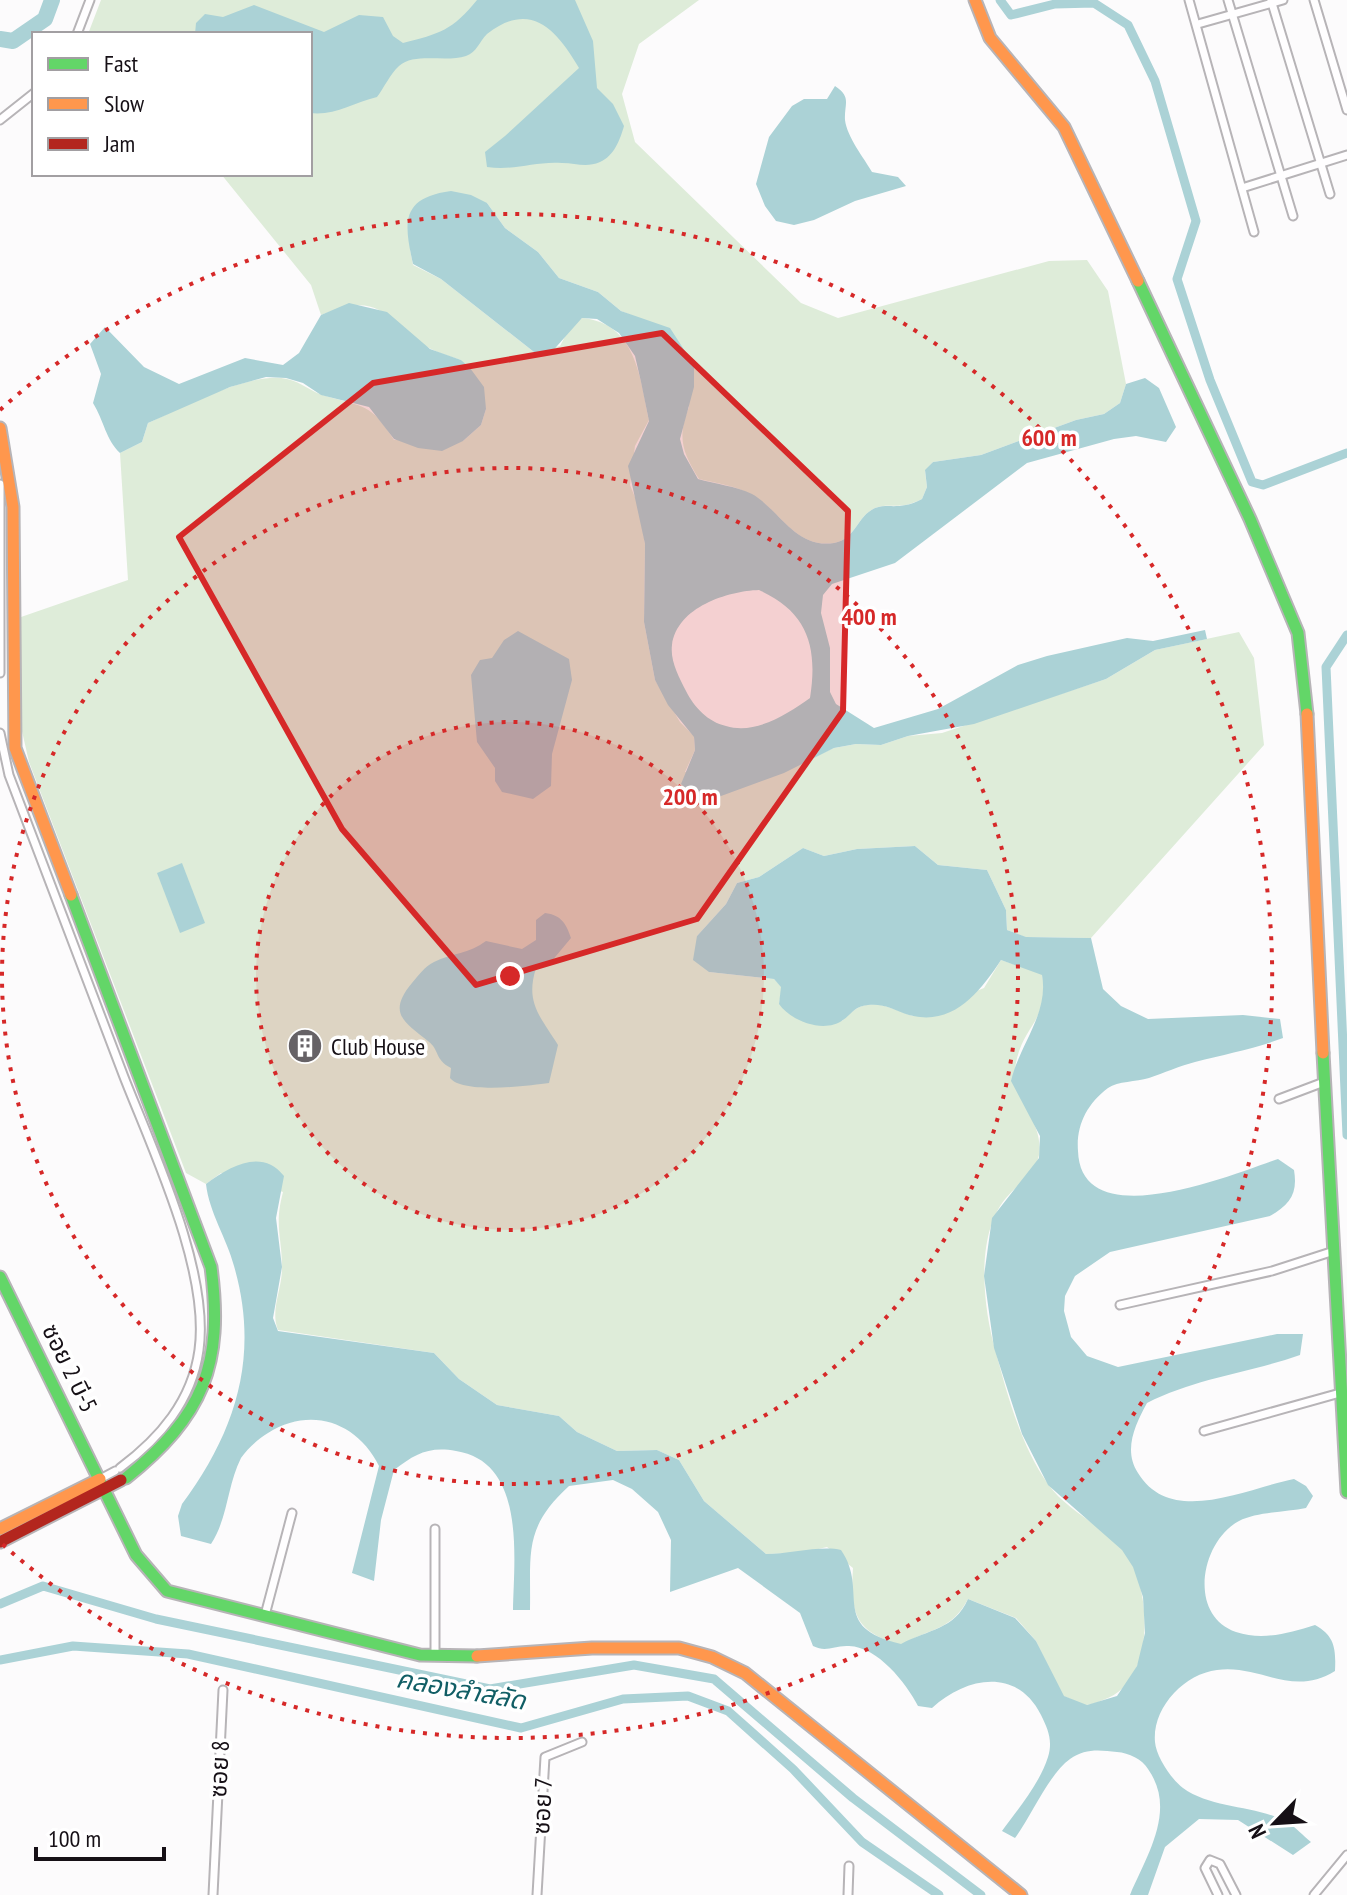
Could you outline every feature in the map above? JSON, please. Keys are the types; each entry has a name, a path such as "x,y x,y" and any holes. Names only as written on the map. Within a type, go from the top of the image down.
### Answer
{"street":[{"path":"78,32 90,0"},
{"path":"975,0 990,38 1039,94 1070,139 1161,324 1294,620 1303,654 1311,745 1324,1082 1347,1492"},
{"path":"1189,0 1254,232"},
{"path":"1228,0 1293,216"},
{"path":"1198,24 1283,0"},
{"path":"1314,0 1347,110"},
{"path":"1272,2 1330,194"},
{"path":"0,120 32,95"},
{"path":"1242,188 1347,155"},
{"path":"0,428 13,493 15,531 10,688 15,748 211,1267 219,1310 216,1347 206,1386 179,1429 151,1459 0,1542"},
{"path":"0,484 0,673"},
{"path":"0,733 9,775 141,1117 194,1277 200,1316 199,1339 189,1388 169,1424 120,1474"},
{"path":"1279,1099 1324,1082"},
{"path":"1120,1305 1272,1271 1334,1251"},
{"name":"ซอย 2 บี-5","path":"0,1277 103,1484 129,1546 145,1573 167,1591 363,1642 435,1656 637,1647 679,1648 712,1657 745,1673 863,1771 1021,1895"},
{"path":"1204,1431 1340,1393"},
{"path":"0,1529 103,1484"},
{"path":"265,1615 292,1513"},
{"path":"435,1529 435,1656"},
{"name":"ซอย 8","path":"213,1895 223,1690"},
{"name":"ซอย 7","path":"537,1895 545,1757 582,1742"},
{"path":"1314,1895 1347,1855"},
{"path":"1218,1895 1205,1868 1210,1860 1220,1864 1236,1895"},
{"path":"848,1895 849,1866"}],"highlighted area":[{"path":"662,333 848,511 843,711 697,919 476,985 342,829 179,537 373,383"}],"green space":[{"path":"101,0 699,0 639,44 622,94 635,142 801,303 838,318 1049,261 1087,260 1108,291 1126,384 1120,403 1104,414 1076,420 981,455 933,462 925,471 927,487 922,499 907,505 875,508 841,541 820,543 798,534 752,495 699,479 683,444 683,427 689,407 641,319 621,311 598,292 559,278 538,252 505,228 487,203 410,249 413,265 441,279 534,352 560,346 569,329 582,318 600,322 625,341 638,370 649,420 635,446 630,485 639,507 645,544 644,622 655,680 680,722 694,736 695,750 685,772 811,758 834,748 856,744 881,745 908,736 942,733 1106,679 1155,650 1239,632 1254,658 1264,745 1091,938 1025,937 1007,930 1006,910 987,870 938,865 915,846 857,849 824,856 803,848 759,877 737,883 726,904 697,936 709,972 774,979 782,987 779,1004 842,1021 859,1007 875,1004 913,1016 984,988 1001,960 1042,974 1043,1001 1021,1046 1015,1071 1021,1095 1037,1130 1039,1155 1030,1173 996,1213 990,1231 984,1271 987,1313 1016,1419 1038,1469 1069,1506 1117,1543 1134,1568 1140,1584 1145,1623 1143,1643 1131,1678 1119,1691 1088,1705 1063,1696 1036,1641 1016,1618 968,1599 955,1617 940,1627 901,1645 886,1640 865,1627 859,1619 853,1598 853,1568 827,1547 801,1553 766,1554 704,1501 679,1460 657,1450 617,1451 577,1432 559,1416 497,1405 459,1379 434,1353 278,1330 275,1315 282,1276 279,1223 283,1192 221,1173 206,1184 186,1173 29,762 19,718 21,617 128,580 120,453 142,442 148,423 197,400 254,380 287,379 321,395 365,408 379,419 394,440 463,441 481,425 486,409 461,360 415,340 383,312 359,305 321,315 311,285 223,176 312,176 312,32 89,32"}],"water":[{"path":"477,0 575,0 593,41 597,88 613,104 624,126 609,156 590,165 552,163 487,167 485,152 579,68 551,31 529,20 517,19 503,24 487,34 466,56 406,62 396,69 377,97 319,113 312,113 312,32 195,32 196,23 205,14 223,17 254,5 324,32 359,15 383,17 393,36 403,43 426,37 460,18"},
{"path":"835,86 845,97 845,120 849,133 872,172 898,177 906,186 855,201 814,220 794,225 776,221 765,206 756,184 769,137 792,106 804,99 827,99"},
{"path":"451,191 471,195 487,203 505,228 538,252 559,278 598,292 621,311 670,328 694,365 694,387 680,439 684,454 698,479 752,494 798,534 820,543 841,541 875,508 907,505 922,499 927,487 925,470 933,462 981,455 1076,420 1104,414 1120,403 1126,384 1145,378 1159,388 1176,427 1166,442 1136,436 1114,439 1027,463 895,563 832,584 823,595 821,613 830,648 830,692 836,704 874,728 938,709 1018,665 1047,656 1127,638 1153,641 1205,630 1207,639 1155,650 1106,679 974,724 908,736 881,745 856,744 834,748 784,773 702,803 681,784 695,750 694,737 668,705 655,680 644,622 645,544 628,466 649,421 635,356 619,333 597,319 582,318 549,355 534,352 441,279 413,264 408,236 410,215 414,206 434,194","holes":["759,590 776,599 799,620 806,633 812,663 810,698 771,721 749,728 726,726 713,721 693,703 678,675 672,651 676,632 694,611 719,598"]},
{"path":"349,303 387,312 430,349 461,360 470,368 484,387 486,409 481,425 463,441 442,451 418,448 394,439 369,407 321,395 303,383 286,378 266,377 230,387 148,423 142,442 120,453 111,442 93,403 101,374 90,344 105,327 144,367 179,384 245,358 283,365 299,353 321,315"},
{"path":"518,631 569,659 572,680 552,754 551,786 533,799 502,792 495,781 495,768 477,742 471,675 480,660 492,658 504,640"},
{"path":"915,846 938,865 987,870 1006,910 1007,930 1026,937 1091,938 1103,989 1121,1006 1148,1019 1243,1015 1280,1019 1283,1038 1108,1088 1084,1116 1078,1151 1086,1177 1104,1191 1131,1196 1196,1186 1278,1159 1294,1170 1295,1186 1291,1198 1270,1216 1110,1252 1075,1276 1065,1296 1064,1311 1071,1337 1087,1356 1118,1367 1277,1334 1303,1334 1300,1355 1184,1387 1147,1403 1131,1447 1138,1473 1152,1489 1169,1498 1210,1500 1294,1479 1306,1486 1313,1496 1306,1508 1254,1516 1239,1521 1226,1531 1208,1560 1205,1595 1210,1610 1221,1623 1246,1635 1266,1636 1315,1625 1327,1634 1333,1644 1335,1671 1304,1681 1233,1669 1205,1673 1193,1678 1172,1695 1155,1729 1158,1754 1178,1784 1207,1800 1262,1812 1287,1822 1311,1842 1293,1855 1238,1820 1199,1819 1165,1847 1148,1895 1130,1895 1151,1848 1160,1816 1160,1800 1156,1785 1142,1762 1126,1754 1105,1751 1087,1751 1070,1759 1048,1785 1015,1838 1002,1831 1034,1786 1049,1751 1048,1730 1041,1715 1019,1689 990,1682 975,1684 945,1697 932,1708 918,1706 899,1677 870,1653 849,1646 822,1649 813,1646 800,1613 738,1568 670,1592 671,1540 658,1512 632,1489 613,1480 569,1486 544,1515 533,1542 530,1610 513,1610 514,1539 505,1492 495,1473 479,1459 456,1451 423,1453 394,1470 381,1520 374,1581 352,1573 379,1466 358,1438 331,1423 300,1421 284,1425 260,1438 241,1458 221,1524 211,1544 181,1536 178,1516 182,1504 217,1449 238,1391 243,1362 241,1299 231,1256 206,1184 235,1166 256,1161 266,1163 284,1176 276,1218 282,1267 273,1318 278,1331 434,1353 459,1379 497,1405 559,1416 577,1432 617,1451 657,1450 679,1460 704,1501 766,1554 841,1550 849,1565 858,1618 865,1628 879,1637 901,1644 940,1628 956,1617 968,1599 1015,1618 1036,1641 1064,1696 1087,1705 1117,1696 1137,1666 1145,1633 1143,1597 1133,1567 1122,1550 1048,1485 1022,1434 994,1348 984,1276 992,1218 1039,1158 1040,1136 1011,1081 1038,1016 1042,975 1001,960 974,995 964,1004 939,1016 909,1015 884,1006 868,1005 835,1024 818,1026 791,1016 784,1010 779,1004 781,987 774,979 709,972 693,960 697,936 726,904 737,883 759,877 803,848 824,856 857,849"},
{"path":"182,863 205,923 180,933 157,873"},
{"path":"545,913 562,921 571,938 551,962 536,968 533,980 536,1009 558,1045 549,1083 496,1088 457,1083 450,1078 451,1068 442,1061 432,1044 402,1016 401,1002 405,993 430,964 486,941 522,949 536,940 536,920"}],"waterway":[{"path":"0,39 13,41 45,19 52,0"},
{"path":"1000,0 1011,15 1055,4 1094,3 1128,25 1155,81 1196,221 1177,279 1210,380 1252,482 1263,485 1347,453"},
{"path":"1347,635 1326,667 1347,1135"},
{"path":"0,1604 43,1586 156,1619 490,1689 634,1665 714,1679 853,1798 981,1895"},
{"name":"คลองลำสลัด","path":"0,1660 73,1646 188,1654 521,1728 623,1699 688,1696 728,1711 793,1769 862,1842 939,1895"}],"traffic: fast":[{"path":"1138,281 1250,519 1298,633 1307,714"},
{"path":"71,895 211,1267 214,1333 202,1386 174,1433 126,1478"},
{"path":"1323,1053 1347,1492"},
{"path":"0,1277 136,1555 167,1591 420,1655 477,1656"}],"traffic: slow":[{"path":"975,0 990,38 1064,127 1138,281"},
{"path":"0,428 13,507 15,748 71,895"},
{"path":"1307,714 1323,1053"},
{"path":"0,1529 100,1479"},
{"path":"477,1656 592,1648 679,1648 712,1657 745,1673 1021,1895"}],"traffic: jam":[{"path":"0,1542 121,1480"}],"place":[{"name":"Club House","path":"305,1046"}]}
